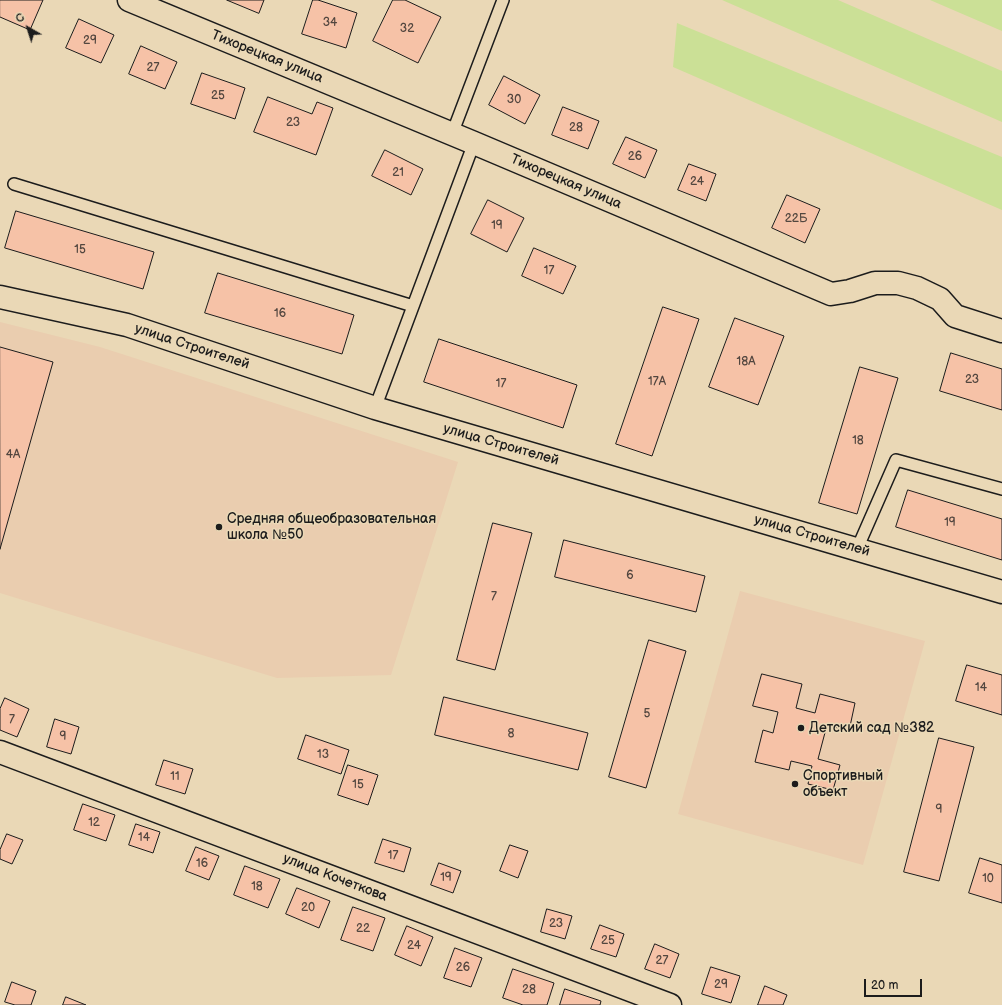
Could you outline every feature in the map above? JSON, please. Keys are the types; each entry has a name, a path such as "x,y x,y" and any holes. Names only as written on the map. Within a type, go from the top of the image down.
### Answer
{"street":[{"name":"Тихорецкая улица","path":"129,0 474,143 830,294 850,291 875,283 898,283 917,288 940,299 955,316 1002,331"},
{"name":"улица Строителей","path":"0,297 127,325 375,408 1002,592"},
{"name":"улица Кочеткова","path":"0,752 670,1005"}],"lane":[{"path":"452,134 503,0"},
{"path":"375,408 474,143"},
{"path":"14,184 413,306"},
{"path":"857,549 896,460 1002,489"}],"shaded area":[{"name":"Средняя общеобразовательная школа №50","path":"0,322 100,347 458,462 391,675 277,678 0,593"},
{"name":"Детский сад №382","path":"740,591 925,641 863,865 678,814"}],"green space":[{"path":"722,0 838,0 1002,71 1002,122"},
{"path":"930,0 1002,0 1002,31"},
{"path":"677,23 1002,157 1002,210 673,67"}],"building":[{"path":"0,0 43,0 30,30 0,17"},
{"path":"227,0 264,0 259,13"},
{"path":"313,0 318,0 357,13 346,48 302,34"},
{"path":"393,0 405,0 441,17 418,63 373,41"},
{"path":"79,19 114,35 101,63 66,48"},
{"path":"141,46 177,62 165,89 129,74"},
{"path":"202,73 245,88 235,119 191,104"},
{"path":"504,76 540,95 525,124 489,105"},
{"path":"268,97 312,114 317,102 333,108 316,155 254,132"},
{"path":"563,107 599,121 588,149 552,135"},
{"path":"626,137 657,150 645,178 613,164"},
{"path":"385,150 423,169 411,195 372,176"},
{"path":"689,164 716,174 706,201 678,190"},
{"path":"787,195 820,209 805,243 772,228"},
{"path":"488,200 524,218 507,252 471,234"},
{"path":"16,211 154,252 143,289 5,248"},
{"path":"534,248 576,266 563,294 522,276"},
{"path":"218,273 354,315 342,354 205,313"},
{"path":"663,307 699,319 652,456 616,444"},
{"path":"735,318 784,336 758,405 709,387"},
{"path":"439,339 577,385 563,428 424,382"},
{"path":"0,347 53,362 0,549"},
{"path":"951,353 1002,369 1002,410 940,391"},
{"path":"860,367 898,378 857,514 819,503"},
{"path":"908,490 1002,519 1002,560 896,527"},
{"path":"493,523 532,533 495,670 457,660"},
{"path":"564,540 705,576 696,612 555,577"},
{"path":"649,640 686,651 646,788 609,777"},
{"path":"967,665 1002,675 1002,715 956,701"},
{"name":"Детский сад №382","path":"762,674 802,684 796,708 815,713 820,694 855,703 849,731 827,725 818,759 840,765 833,790 808,784 812,766 791,761 789,770 755,762 763,730 773,733 778,712 753,706"},
{"path":"444,697 588,733 578,770 435,735"},
{"path":"5,698 29,709 17,737 0,730 0,709"},
{"path":"55,719 79,727 71,754 47,747"},
{"path":"306,735 349,750 341,774 298,759"},
{"path":"939,738 974,747 939,881 904,872"},
{"path":"164,760 193,769 185,794 156,785"},
{"path":"348,765 378,775 368,805 338,795"},
{"path":"83,804 115,815 106,841 74,830"},
{"path":"136,824 160,832 153,853 129,845"},
{"path":"7,834 23,840 12,864 0,859 0,850"},
{"path":"383,839 411,848 404,872 375,863"},
{"path":"510,845 528,851 518,878 500,871"},
{"path":"196,847 219,856 209,880 186,871"},
{"path":"980,858 1002,865 1002,903 969,893"},
{"path":"439,863 461,871 453,893 431,885"},
{"path":"245,866 280,879 268,908 234,895"},
{"path":"297,888 330,901 319,928 286,914"},
{"path":"353,907 385,918 373,951 341,940"},
{"path":"547,909 572,916 565,939 541,932"},
{"path":"600,925 624,934 616,957 591,949"},
{"path":"407,926 433,937 421,966 395,955"},
{"path":"655,944 679,954 670,978 645,969"},
{"path":"455,948 482,958 471,987 444,978"},
{"path":"711,967 740,976 731,1003 702,994"},
{"path":"513,969 554,983 547,1005 523,1005 503,998"},
{"path":"12,982 36,991 31,1005 15,1005 5,1002"},
{"path":"765,986 787,995 783,1005 758,1005"},
{"path":"565,989 601,1001 600,1005 560,1005"},
{"path":"66,997 86,1005 63,1005"}],"place":[{"name":"Средняя общеобразовательная школа №50","path":"219,527"},
{"name":"Детский сад №382","path":"801,728"},
{"name":"Спортивный объект","path":"795,784"}]}
